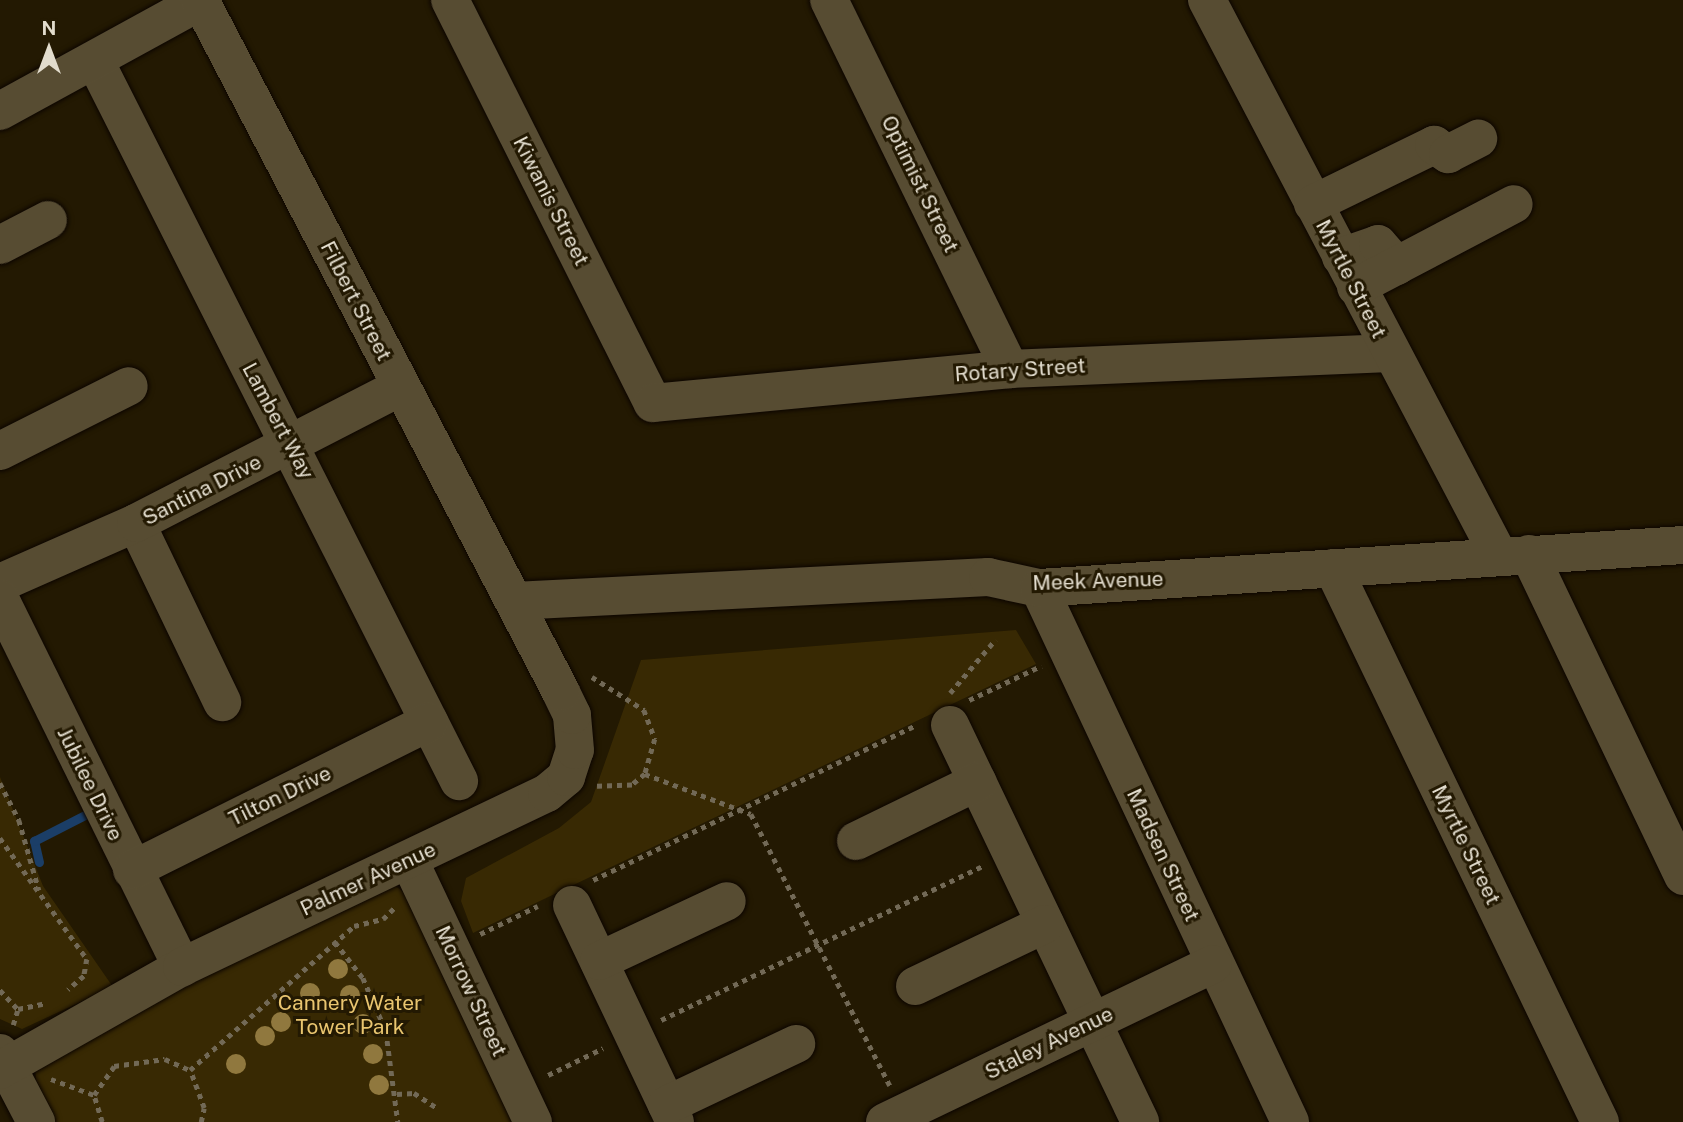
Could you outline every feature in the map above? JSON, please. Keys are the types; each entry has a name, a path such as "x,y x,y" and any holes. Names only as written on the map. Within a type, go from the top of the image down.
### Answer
{"street":[{"name":"Kiwanis Street","path":"450,0 653,403"},
{"name":"Optimist Street","path":"829,0 1010,369"},
{"name":"Myrtle Street","path":"1207,0 1389,353 1514,555 1683,877"},
{"path":"0,111 200,1"},
{"name":"Filbert Street","path":"200,1 400,388 514,601"},
{"name":"Lambert Way","path":"95,61 459,781"},
{"path":"1313,204 1434,145 1448,154 1478,139"},
{"path":"1348,272 1378,244 1397,266 1514,204"},
{"path":"0,245 48,220"},
{"name":"Rotary Street","path":"653,403 1010,369 1389,353"},
{"path":"0,451 129,386"},
{"name":"Santina Drive","path":"0,583 136,523 400,388"},
{"path":"136,523 222,702"},
{"name":"Meek Avenue","path":"514,601 988,577 1039,588 1683,545"},
{"name":"Myrtle Street","path":"1333,568 1600,1122"},
{"name":"Madsen Street","path":"1039,588 1213,964 1290,1122"},
{"name":"Jubilee Drive","path":"0,599 182,967"},
{"name":"Palmer Avenue","path":"5,1054 547,793 571,765 572,715 514,601"},
{"path":"949,717 977,782 1140,1122"},
{"name":"Tilton Drive","path":"132,870 429,722"},
{"path":"856,841 977,782"},
{"name":"Morrow Street","path":"409,860 525,1106"},
{"path":"569,896 671,1113 796,1044"},
{"path":"599,961 727,901"},
{"path":"915,986 1045,924"},
{"name":"Staley Avenue","path":"895,1118 1213,964"},
{"path":"5,1054 36,1122"}],"path":[{"path":"949,717 948,696 995,640"},
{"path":"451,948 569,896 744,807 949,717 1068,653"},
{"path":"645,774 744,807 818,944 895,1118"},
{"path":"0,783 28,845 39,891"},
{"path":"0,838 87,958 84,976 61,994"},
{"path":"525,1106 634,1033 1011,852"},
{"path":"190,1070 354,926 383,919 405,898"},
{"path":"335,942 363,978 386,1031 397,1094 398,1122"},
{"path":"0,990 18,1009"},
{"path":"18,1009 52,1000"},
{"path":"5,1054 18,1009"},
{"path":"94,1095 114,1066 140,1059 165,1059 190,1070 204,1108 201,1122"},
{"path":"46,1077 94,1095"},
{"path":"397,1094 414,1093 437,1108"},
{"path":"94,1095 102,1122"}],"green space":[{"path":"1016,630 1036,664 473,933 461,901 466,878 559,828 591,802 641,660"},
{"path":"0,777 43,886 113,987 22,1029 0,1019"},
{"name":"Cannery Water Tower Park","path":"393,884 411,898 519,1122 52,1122 37,1091 35,1068 49,1052"}],"waterway":[{"path":"39,862 34,841 89,813"}]}
